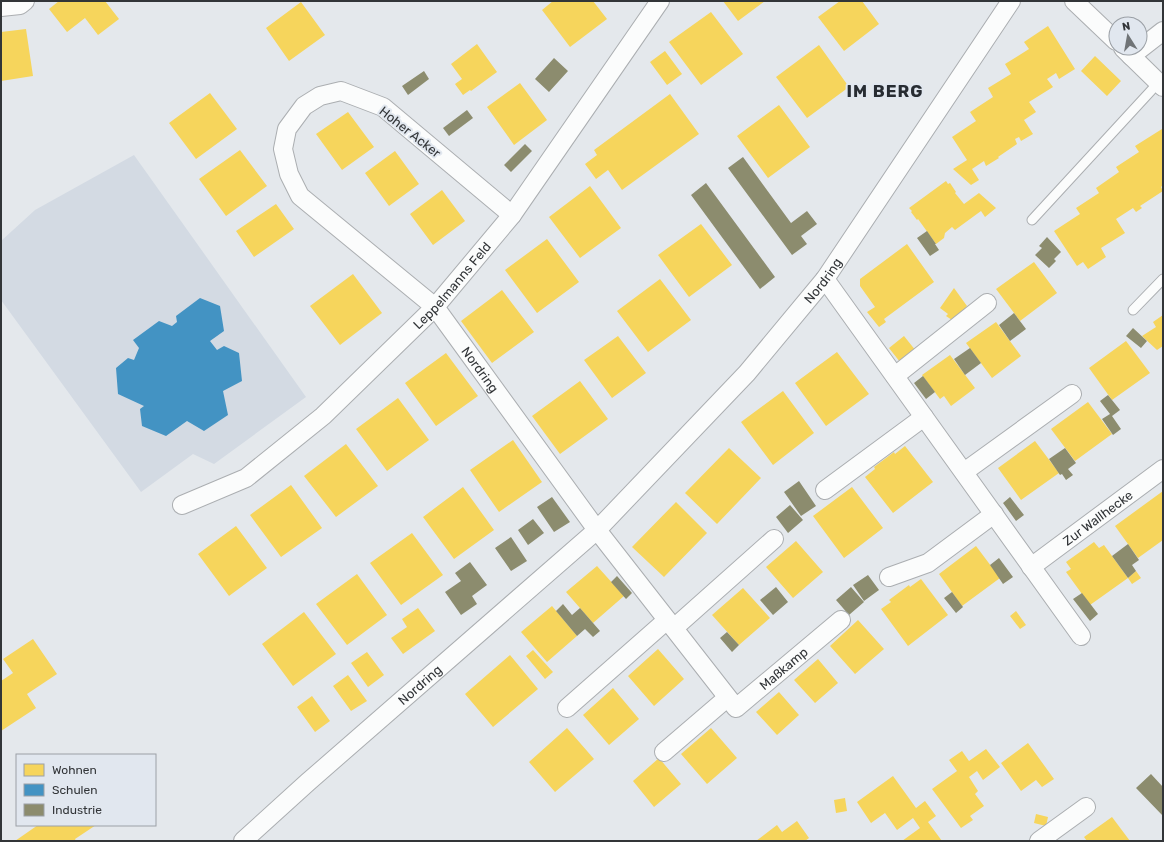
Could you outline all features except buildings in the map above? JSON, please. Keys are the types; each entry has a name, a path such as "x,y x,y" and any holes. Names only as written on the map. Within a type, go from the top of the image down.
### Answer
{"street":[{"path":"1,7 20,5 25,1"},
{"name":"Leppelmanns Feld","path":"182,505 246,478 323,416 435,307 512,215 660,1"},
{"name":"Nordring","path":"243,841 308,782 597,530 747,373 825,279 1011,1"},
{"path":"1074,1 1108,34"},
{"path":"1148,40 1163,31"},
{"path":"1131,56 1161,85"},
{"name":"Hoher Acker","path":"435,307 300,196 289,174 283,149 287,129 304,106 320,96 341,91 383,107 512,215"},
{"path":"825,279 1081,636"},
{"path":"894,376 987,303"},
{"name":"Nordring","path":"435,307 597,530"},
{"path":"964,472 1072,394"},
{"path":"825,490 924,417"},
{"name":"Zur Wallhecke","path":"1032,567 1163,468"},
{"path":"889,577 928,563 994,514"},
{"path":"597,530 727,698 664,752"},
{"path":"567,708 774,539"},
{"name":"Maßkamp","path":"727,698 736,708 842,620"},
{"path":"1039,841 1086,807"}],"lane":[{"path":"1032,220 1161,85"},
{"path":"1133,310 1163,279"}],"shaded area":[{"path":"134,155 306,397 214,464 193,454 141,492 1,300 1,241 35,210"}],"district":[{"name":"IM BERG","path":"885,91"}]}
